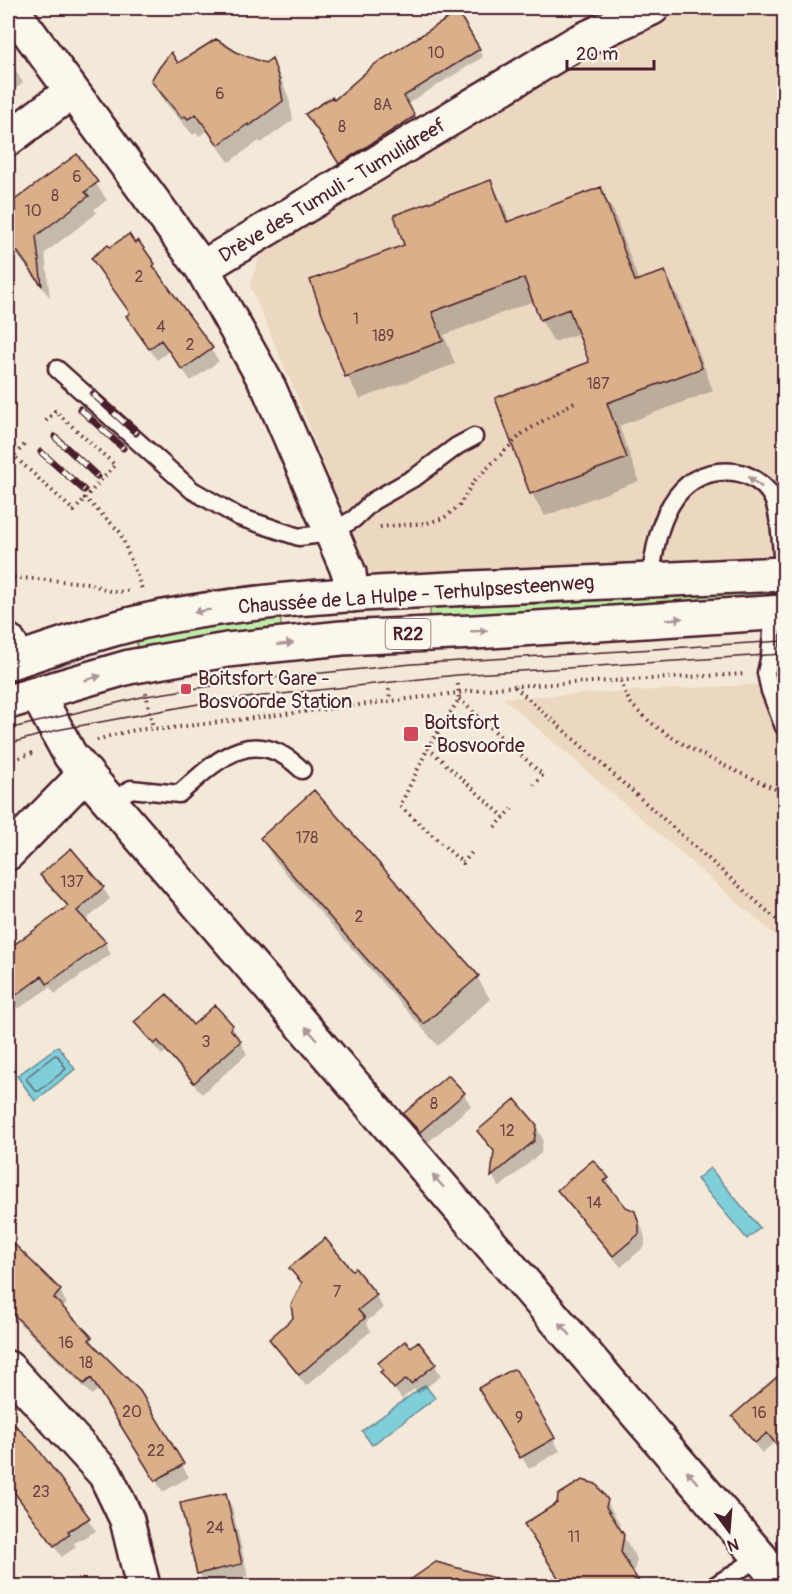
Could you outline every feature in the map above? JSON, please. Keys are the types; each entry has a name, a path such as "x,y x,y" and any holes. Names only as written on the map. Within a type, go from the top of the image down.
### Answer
{"street":[{"path":"11,8 202,268"},
{"name":"Drève des Tumuli - Tumulidreef","path":"351,595 349,573 269,388 202,268 578,42 652,8"},
{"path":"8,139 72,92"},
{"name":"Chaussée de La Hulpe - Terhulpsesteenweg","path":"11,654 165,617 219,608 351,595 784,574"},
{"name":"Chaussée de La Hulpe - Terhulpsesteenweg","path":"22,698 129,667 227,650 342,638 475,632 779,612"},
{"path":"22,698 773,1577"},
{"path":"8,853 86,773"},
{"path":"8,1368 105,1474 126,1520 144,1587"}],"lane":[{"path":"57,369 192,490 239,517 299,537 330,533 354,519 373,501 417,476 457,446 474,437"},
{"path":"651,580 655,541 672,501 687,484 704,475 723,471 744,473 758,482 772,497 782,544 784,574"},
{"path":"779,612 766,673 770,691 784,727"},
{"path":"112,802 131,789 179,794 218,759 236,750 253,748 273,750 288,757 302,770"},
{"path":"714,1587 773,1577"}],"path":[{"path":"375,527 427,523 444,518 459,506 474,481 522,433 576,401"},
{"path":"24,445 14,456 74,511 115,465 55,411 46,421"},
{"path":"85,498 120,532 142,590"},
{"path":"8,577 88,583 112,592"},
{"path":"113,735 153,728 164,729 514,686 766,673"},
{"path":"621,681 632,705 666,733 711,759 784,793"},
{"path":"458,684 459,699 543,776 534,785"},
{"path":"514,686 784,926"},
{"path":"145,689 153,728"},
{"path":"389,689 390,701"},
{"path":"459,699 428,748 400,806 463,863 474,851"},
{"path":"428,748 504,817"},
{"path":"495,827 512,809"}],"shaded area":[{"path":"665,8 784,8 784,561 372,587 298,399 250,286 263,243"},
{"path":"784,683 784,943 503,698"}],"green space":[{"path":"784,589 784,599 430,620 430,604 542,604"},
{"path":"280,615 282,632 138,651 136,637"}],"water":[{"path":"58,1046 75,1069 35,1101 17,1076"},
{"path":"710,1168 760,1228 747,1239 697,1179"},
{"path":"425,1385 435,1398 372,1445 362,1431"}],"building":[{"path":"458,12 480,49 404,96 415,116 339,164 305,114 332,97 334,100 375,64"},
{"path":"216,39 238,53 265,63 272,58 283,101 218,145 196,114 188,119 185,116 182,118 151,81 171,52 178,63"},
{"path":"77,154 98,182 85,192 89,196 36,236 42,286 8,242 8,205"},
{"path":"491,180 507,222 601,187 635,281 665,271 702,368 607,403 627,458 530,494 495,398 589,362 569,309 540,320 524,278 432,312 443,341 345,377 310,280 404,245 394,215"},
{"path":"129,234 135,243 138,240 155,264 153,266 213,348 182,370 161,340 149,349 126,316 130,313 91,258 108,245 110,247"},
{"path":"314,790 479,976 424,1024 260,838"},
{"path":"71,848 104,887 77,911 106,942 47,984 42,976 8,1001 8,949 68,906 40,875"},
{"path":"167,994 193,1025 215,1005 233,1025 230,1029 241,1041 194,1083 158,1041 154,1044 134,1022"},
{"path":"448,1075 465,1093 420,1132 403,1114"},
{"path":"515,1099 537,1125 534,1141 491,1177 494,1151 477,1131"},
{"path":"593,1160 609,1178 604,1181 626,1207 635,1211 639,1224 639,1234 613,1256 557,1190"},
{"path":"8,1238 61,1290 54,1298 92,1337 89,1340 140,1391 184,1464 155,1481 91,1378 84,1384 8,1309"},
{"path":"325,1238 352,1270 355,1268 377,1295 358,1310 365,1318 299,1375 269,1339 293,1318 291,1305 302,1283 289,1268"},
{"path":"405,1341 411,1347 418,1341 436,1364 411,1384 406,1379 394,1389 380,1372 383,1370 378,1363"},
{"path":"513,1369 516,1370 555,1438 520,1458 478,1388"},
{"path":"784,1371 784,1454 767,1433 755,1443 732,1416"},
{"path":"8,1418 35,1445 90,1518 68,1531 70,1534 54,1546 8,1484"},
{"path":"582,1480 596,1484 608,1500 606,1507 624,1535 621,1552 642,1587 564,1587 524,1524 557,1503 558,1495"},
{"path":"226,1493 242,1564 197,1574 180,1503"},
{"path":"436,1562 498,1579 497,1587 400,1587"}],"tram line":[{"path":"8,729 146,696 251,680 412,664 784,641"},
{"path":"8,744 57,730 209,702 457,675 784,654"}],"railway":[{"path":"93,394 136,433"},
{"path":"80,409 123,448"},
{"path":"55,437 97,476"},
{"path":"41,452 84,490"}],"place":[{"name":"Boitsfort Gare - Bosvoorde Station","path":"186,689"},
{"name":"Boitsfort - Bosvoorde","path":"411,734"}]}
